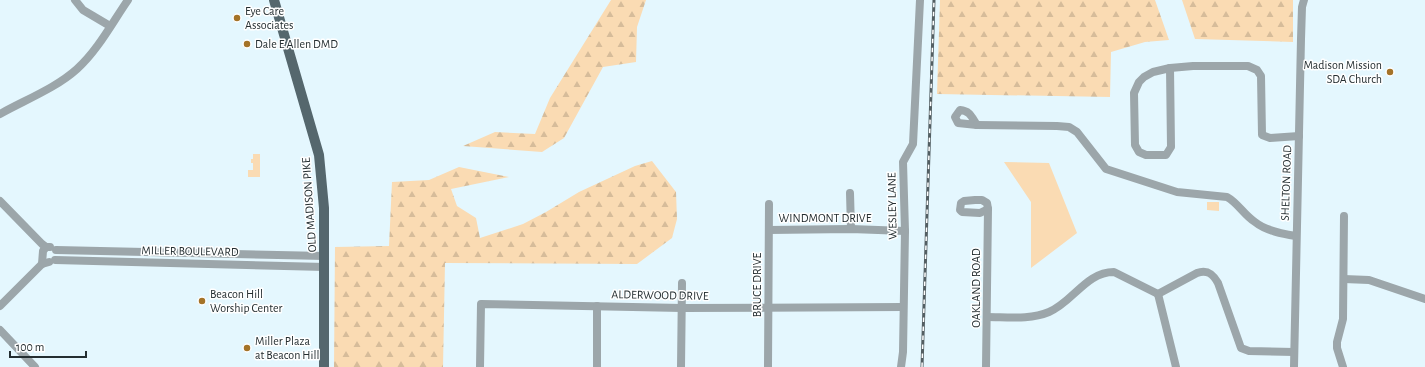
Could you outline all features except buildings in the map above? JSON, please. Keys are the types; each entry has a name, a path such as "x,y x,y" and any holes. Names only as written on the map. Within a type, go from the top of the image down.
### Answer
{"main road":[{"name":"OLD MADISON PIKE","path":"274,0 319,155 324,208 324,367"}],"street":[{"path":"75,0 83,10 110,26"},
{"path":"0,114 62,80 77,69 96,49 128,0"},
{"name":"WESLEY LANE","path":"901,367 903,352 905,231 903,162 913,144 920,0"},
{"name":"SHELTON ROAD","path":"1294,367 1302,7 1304,0"},
{"path":"1170,68 1171,147 1166,155 1146,155 1139,152 1135,144 1134,93 1139,82 1144,77 1153,72 1170,68 1193,66 1248,66 1257,70 1261,76 1262,135 1270,138 1299,136"},
{"path":"976,125 1069,127 1077,132 1106,169 1177,192 1226,197 1234,201 1255,222 1264,228 1296,236"},
{"path":"850,193 850,229"},
{"path":"0,201 46,255 0,306"},
{"name":"BRUCE DRIVE","path":"768,367 769,204"},
{"name":"OAKLAND ROAD","path":"986,367 988,209"},
{"path":"1342,367 1336,348 1343,319 1344,216"},
{"name":"WINDMONT DRIVE","path":"769,230 850,229 905,231"},
{"name":"MILLER BOULEVARD","path":"46,255 52,247 56,250 325,256"},
{"path":"201,264 202,253"},
{"name":"MILLER BOULEVARD","path":"46,255 201,264 325,267"},
{"path":"264,265 265,255"},
{"path":"1158,294 1197,273 1202,271 1209,272 1218,283 1241,348 1249,351 1294,352"},
{"path":"987,317 1034,316 1050,311 1063,303 1089,280 1106,272 1114,272 1158,294 1176,367"},
{"path":"1344,279 1369,280 1425,299"},
{"path":"681,367 682,283"},
{"name":"ALDERWOOD DRIVE","path":"480,367 481,304 682,308 903,308"},
{"path":"597,306 597,367"},
{"path":"0,330 35,367"}],"green space":[{"path":"611,0 646,0 637,27 636,62 603,67 564,138 542,152 463,146 495,132 535,134 550,98"},
{"path":"940,0 1155,0 1169,40 1145,42 1111,52 1110,97 937,94"},
{"path":"1182,0 1293,0 1293,42 1195,39"},
{"path":"253,154 260,154 260,177 248,177 248,170 253,170 253,163 251,163 251,159 253,159"},
{"path":"652,161 676,192 677,219 672,238 637,264 445,263 443,367 334,367 335,247 389,246 392,182 429,180 459,167 509,177 451,189 457,206 476,218 480,238 523,224 579,192 635,166"},
{"path":"1004,162 1049,163 1077,233 1031,268 1031,202"},
{"path":"1207,202 1219,202 1219,211 1207,210"}],"railway":[{"path":"922,367 934,0"}],"place":[{"name":"Eye Care Associates","path":"237,18"},
{"name":"Dale E Allen DMD","path":"247,44"},
{"name":"Madison Mission SDA Church","path":"1390,72"},
{"name":"Beacon Hill Worship Center","path":"202,301"},
{"name":"Miller Plaza at Beacon Hill","path":"247,348"}]}
